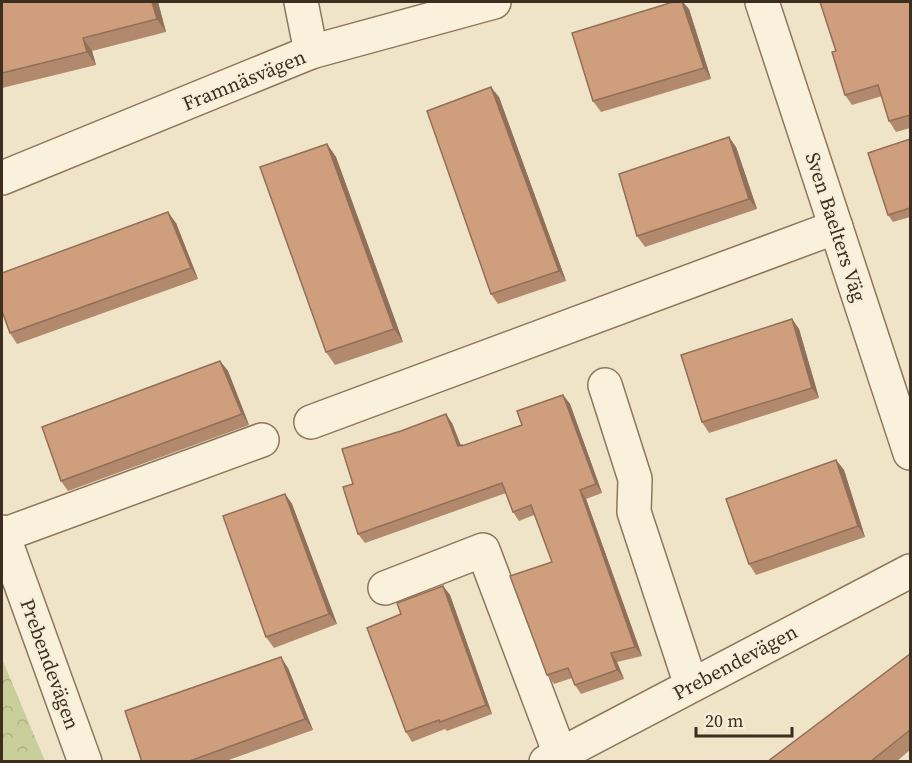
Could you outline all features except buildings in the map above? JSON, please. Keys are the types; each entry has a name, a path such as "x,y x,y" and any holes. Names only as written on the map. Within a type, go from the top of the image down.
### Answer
{"street":[{"path":"301,2 311,52"},
{"name":"Framnäsvägen","path":"2,178 311,52 494,2"},
{"name":"Sven Baelters Väg","path":"762,2 910,453"},
{"path":"311,422 836,227"},
{"path":"605,385 635,479 634,512 691,686"},
{"path":"2,533 262,440"},
{"name":"Prebendevägen","path":"2,533 86,762"},
{"name":"Prebendevägen","path":"385,588 483,550 553,758 910,571"}],"green space":[{"path":"2,659 45,761 2,761"}]}
